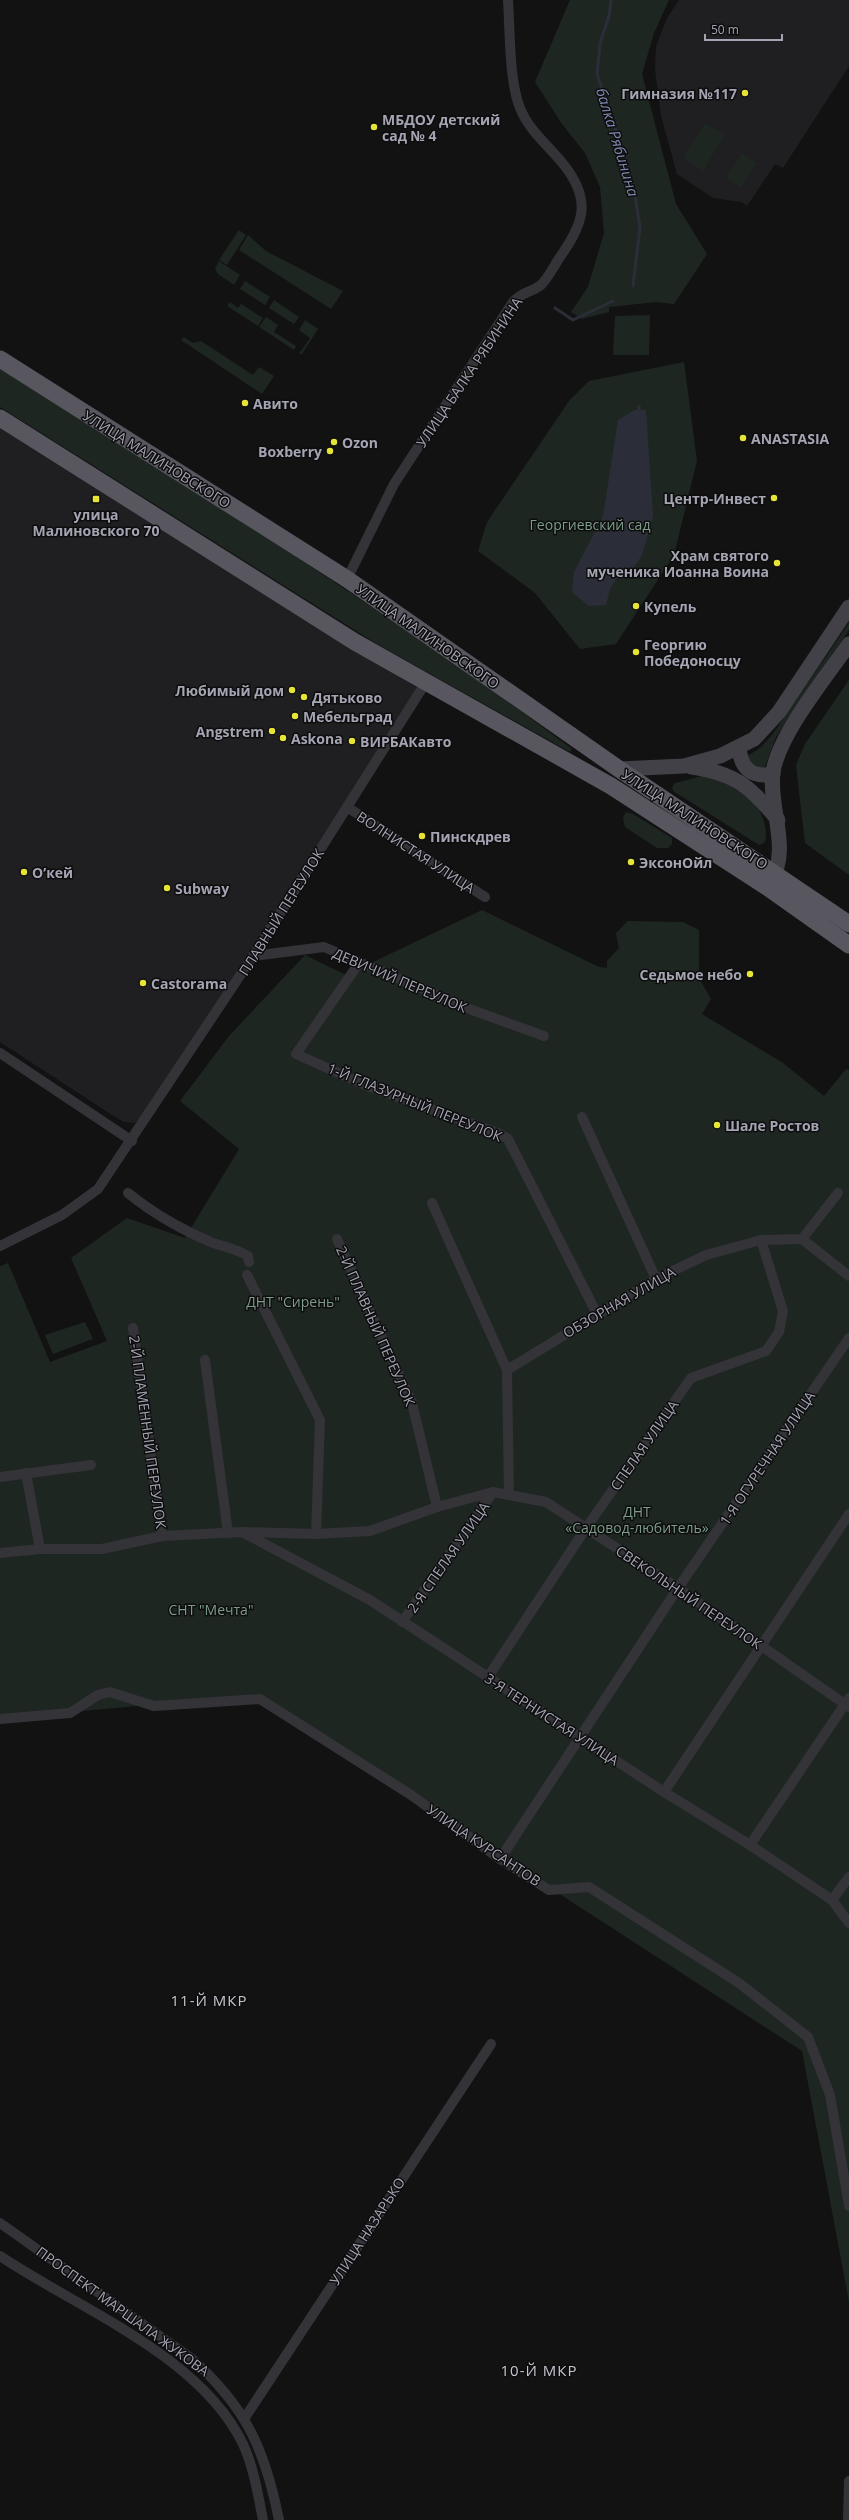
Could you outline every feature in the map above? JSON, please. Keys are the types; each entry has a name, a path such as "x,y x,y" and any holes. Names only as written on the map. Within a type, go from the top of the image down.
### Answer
{"highway":[{"name":"УЛИЦА МАЛИНОВСКОГО","path":"0,359 347,579 619,769 776,873 849,924"},
{"name":"УЛИЦА МАЛИНОВСКОГО","path":"0,418 286,600 426,682 611,786 767,887 849,945"}],"main road":[{"path":"684,766 739,748 764,729 779,712 849,607"},
{"path":"767,887 776,873 780,843 773,774 784,739 849,644"},
{"path":"739,748 740,758 748,772 756,775 773,774"},
{"path":"619,769 684,766 724,773 740,780 756,793 778,820"}],"street":[{"name":"УЛИЦА БАЛКА РЯБИНИНА","path":"347,579 400,474 513,302 522,293 531,291 542,284 568,245 582,215 581,192 564,165 526,121 519,106 513,70 508,0"},
{"name":"ПЛАВНЫЙ ПЕРЕУЛОК","path":"0,1246 62,1215 98,1189 132,1141 253,956 426,682"},
{"name":"ВОЛНИСТАЯ УЛИЦА","path":"347,807 485,896"},
{"name":"ДЕВИЧИЙ ПЕРЕУЛОК","path":"253,956 324,947 472,1010 544,1036"},
{"name":"1-Й ГЛАЗУРНЫЙ ПЕРЕУЛОК","path":"359,963 296,1054 365,1085 500,1134 508,1139 597,1314"},
{"path":"0,1053 132,1141"},
{"path":"582,1117 656,1279"},
{"path":"128,1193 154,1214 214,1243 242,1252 248,1256 249,1262"},
{"path":"838,1193 802,1239 849,1276"},
{"path":"432,1203 507,1370 509,1495"},
{"name":"2-Й ПЛАВНЫЙ ПЕРЕУЛОК","path":"337,1239 412,1403 436,1507"},
{"name":"ОБЗОРНАЯ УЛИЦА","path":"507,1370 656,1279 706,1255 761,1240 802,1239"},
{"name":"СПЕЛАЯ УЛИЦА","path":"488,1677 586,1528 691,1378 766,1351 779,1332 783,1311 761,1240"},
{"path":"247,1276 320,1420 316,1534"},
{"name":"2-Й ПЛАМЕННЫЙ ПЕРЕУЛОК","path":"133,1328 162,1536"},
{"name":"1-Я ОГУРЕЧНАЯ УЛИЦА","path":"500,1859 678,1588 849,1338"},
{"path":"206,1360 228,1533"},
{"path":"0,1477 91,1465"},
{"path":"26,1474 40,1549"},
{"name":"СВЕКОЛЬНЫЙ ПЕРЕУЛОК","path":"0,1553 40,1549 102,1549 162,1536 242,1532 316,1534 370,1531 436,1507 493,1492 546,1502 678,1588 761,1646 847,1703"},
{"name":"2-Я СПЕЛАЯ УЛИЦА","path":"402,1622 493,1492"},
{"path":"664,1792 849,1514"},
{"name":"3-Я ТЕРНИСТАЯ УЛИЦА","path":"242,1532 370,1600 832,1900 849,1923"},
{"name":"УЛИЦА КУРСАНТОВ","path":"0,1719 70,1713 98,1695 110,1692 154,1706 260,1699 411,1795 500,1859 549,1890 588,1888 739,1983 808,2037 830,2095 849,2206"},
{"path":"750,1846 847,1703"},
{"path":"832,1900 849,1877"},
{"name":"УЛИЦА НАЗАРЬКО","path":"244,2419 491,2044"},
{"name":"ПРОСПЕКТ МАРШАЛА ЖУКОВА","path":"0,2223 94,2291 191,2358 224,2390 256,2438 272,2482 279,2520"},
{"path":"0,2230 20,2236"},
{"name":"ПРОСПЕКТ МАРШАЛА ЖУКОВА","path":"0,2256 166,2357 201,2385 223,2412 243,2444 251,2466 263,2520"},
{"path":"848,2520 849,2481"}],"shaded area":[{"name":"Гимназия №117","path":"679,0 849,0 849,66 783,168 775,164 747,206 741,202 713,198 677,174 661,116 655,70 656,46 667,18"},
{"path":"635,410 646,410 653,516 642,555 631,572 616,580 611,589 606,605 589,606 572,592 574,572 603,516 618,420"},
{"path":"0,424 423,691 149,1114 134,1123 124,1122 112,1115 0,1042"}],"green space":[{"path":"570,0 669,0 654,33 642,74 676,204 707,254 674,304 656,302 609,307 609,312 582,319 571,312 588,287 604,233 600,187 585,153 562,124 535,82"},
{"path":"705,123 725,135 703,171 683,158"},
{"path":"742,153 757,163 741,188 726,178"},
{"path":"239,230 246,235 227,265 219,260"},
{"path":"248,235 266,251 343,291 331,309 239,250"},
{"path":"219,261 240,275 234,285 218,274 215,269"},
{"path":"245,281 270,297 265,305 240,289"},
{"path":"274,300 299,317 294,324 269,308"},
{"path":"230,302 238,308 241,304 263,318 258,326 227,306"},
{"path":"650,315 649,355 613,355 615,316"},
{"path":"266,317 278,325 274,332 296,346 294,350 259,327"},
{"path":"305,320 318,329 302,354 299,354 310,338 299,330"},
{"path":"184,337 193,343 201,341 253,375 259,367 274,376 262,394 181,340"},
{"name":"Георгиевский сад","path":"684,362 697,461 674,555 616,644 580,649 535,593 478,551 487,522 569,401 589,381"},
{"path":"0,368 218,506 361,600 503,698 572,749 570,752 377,644 0,407"},
{"path":"849,623 849,630 776,737 764,769 752,765 746,757 760,748 772,735"},
{"path":"849,680 849,875 805,843 796,765 805,744"},
{"path":"702,776 728,780 748,795 759,809 765,825 765,842 759,845 673,791 672,787 675,783"},
{"path":"626,812 633,814 672,838 672,844 668,848 657,848 625,827 623,818"},
{"path":"482,910 599,967 607,968 607,961 619,948 616,933 628,921 683,922 699,930 699,978 711,999 702,1014 783,1063 824,1096 846,1069 849,1070 849,2302 802,2051 254,1696 0,1718 0,1266 8,1263 50,1362 107,1341 71,1258 127,1218 185,1238 239,1149 180,1101 229,1036 305,955 346,975"},
{"path":"85,1322 93,1339 53,1354 45,1335"}],"waterway":[{"name":"балка Рябинина","path":"611,0 609,16 600,43 597,74 624,154 635,196 640,227 633,286"},
{"path":"555,308 573,320 613,301"}],"place":[{"name":"Гимназия №117","path":"745,93"},
{"name":"МБДОУ детский сад № 4","path":"374,127"},
{"name":"Авито","path":"245,403"},
{"name":"ANASTASIA","path":"743,438"},
{"name":"Ozon","path":"334,442"},
{"name":"Boxberry","path":"330,451"},
{"name":"Центр-Инвест","path":"774,498"},
{"name":"улица Малиновского 70","path":"96,499"},
{"name":"Храм святого мученика Иоанна Воина","path":"777,563"},
{"name":"Купель","path":"636,606"},
{"name":"Георгию Победоносцу","path":"636,652"},
{"name":"Любимый дом","path":"292,690"},
{"name":"Дятьково","path":"304,697"},
{"name":"Мебельград","path":"295,716"},
{"name":"Angstrem","path":"272,731"},
{"name":"Askona","path":"283,738"},
{"name":"ВИРБАКавто","path":"352,741"},
{"name":"Пинскдрев","path":"422,836"},
{"name":"ЭксонОйл","path":"631,862"},
{"name":"О’кей","path":"24,872"},
{"name":"Subway","path":"167,888"},
{"name":"Седьмое небо","path":"750,974"},
{"name":"Castorama","path":"143,983"},
{"name":"Шале Ростов","path":"717,1125"}],"district":[{"name":"11-Й МКР","path":"209,2000"},
{"name":"10-Й МКР","path":"539,2370"}],"park label":[{"name":"ДНТ \"Сирень\"","path":"293,1301"},
{"name":"ДНТ «Садовод-любитель»","path":"637,1520"},
{"name":"СНТ \"Мечта\"","path":"211,1609"}]}
